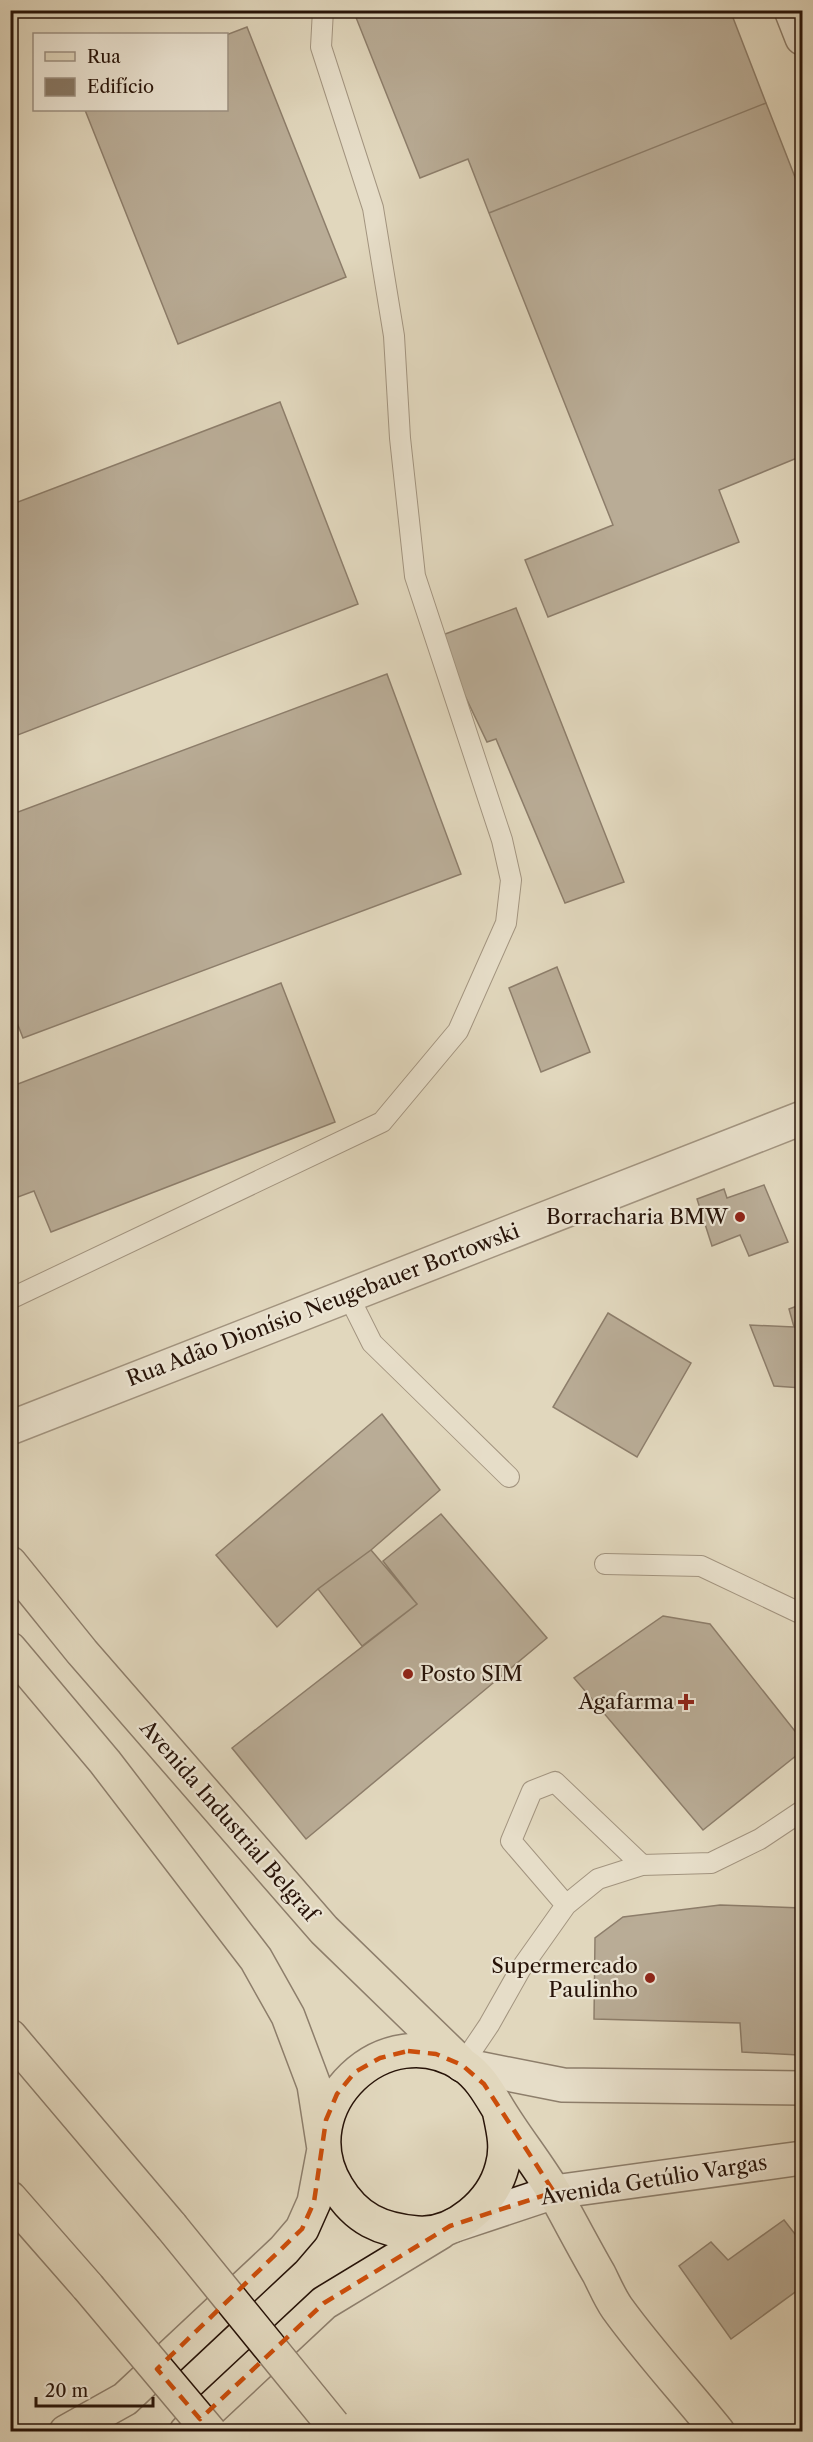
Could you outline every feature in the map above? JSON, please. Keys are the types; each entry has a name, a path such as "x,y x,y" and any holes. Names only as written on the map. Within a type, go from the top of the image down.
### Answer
{"main road":[{"name":"Avenida Industrial Belgraf","path":"10,1563 82,1652 324,1930 462,2065"},
{"path":"10,1649 44,1686 105,1762 256,1959 288,2016 314,2085 324,2149 331,2176 346,2201 368,2220 394,2231 422,2233 450,2226 473,2212 491,2192 502,2167 506,2139 499,2110"},
{"path":"10,2036 171,2226 336,2428"},
{"path":"66,2432 125,2399 284,2250 302,2229 314,2202 324,2149 326,2120 337,2094 355,2073 380,2058 408,2051 436,2054 462,2065 484,2084 554,2192 616,2307 718,2432"},
{"path":"10,2198 210,2432"},
{"name":"Avenida Getúlio Vargas","path":"186,2432 324,2303 450,2226"}],"street":[{"path":"791,10 802,38"},
{"name":"Rua Adão Dionísio Neugebauer Bortowski","path":"10,1428 802,1118"},
{"path":"462,2065 562,2085 802,2088"},
{"name":"Avenida Getúlio Vargas","path":"450,2226 554,2192 802,2158"}],"lane":[{"path":"10,1299 382,1122 458,1031 506,923 512,880 502,840 415,576 400,438 394,336 373,208 321,47 323,10"},
{"path":"348,1295 372,1343 509,1477"},
{"path":"604,1564 701,1566 802,1614"},
{"path":"566,1905 511,1841 532,1791 555,1782 642,1865"},
{"path":"462,2065 489,2025 520,1970 566,1905 598,1879 642,1865 711,1863 760,1839 802,1811"}],"highlighted area":[{"path":"408,2051 436,2054 462,2065 484,2084 554,2192 450,2226 324,2303 200,2419 157,2369 302,2229 314,2202 326,2120 337,2094 355,2072 380,2058"}],"building":[{"path":"366,10 730,10 766,103 489,213 468,159 420,178 355,15"},
{"path":"247,27 346,277 178,344 85,111 228,111 228,34"},
{"path":"766,103 802,195 802,456 719,490 739,542 548,617 525,560 613,525 489,213"},
{"path":"280,402 358,604 10,738 10,505"},
{"path":"516,608 624,882 565,903 496,739 487,742 437,637"},
{"path":"387,674 461,874 23,1038 10,1005 10,815"},
{"path":"557,967 590,1052 541,1072 509,988"},
{"path":"281,983 335,1122 51,1232 34,1191 10,1200 10,1087"},
{"name":"Borracharia BMW","path":"764,1185 788,1242 749,1256 740,1235 712,1246 697,1199 724,1189 727,1198"},
{"path":"802,1304 802,1388 774,1386 750,1325 794,1327 789,1309"},
{"path":"608,1313 691,1363 637,1457 553,1407"},
{"path":"382,1414 440,1490 371,1550 318,1589 277,1627 216,1555"},
{"path":"441,1514 547,1638 306,1839 232,1748 417,1604 383,1561"},
{"path":"371,1550 417,1604 362,1646 318,1589"},
{"path":"663,1616 710,1624 802,1740 802,1751 703,1830 574,1678"},
{"path":"720,1905 802,1908 802,2043 798,2043 798,2055 742,2052 740,2023 594,2019 595,1938 623,1917"},
{"path":"784,2220 802,2243 802,2287 731,2339 679,2266 711,2242 728,2260"}],"place":[{"name":"Borracharia BMW","path":"740,1217"},
{"name":"Posto SIM","path":"408,1674"},
{"name":"Agafarma","path":"686,1702"},
{"name":"Supermercado Paulinho","path":"650,1978"}]}
